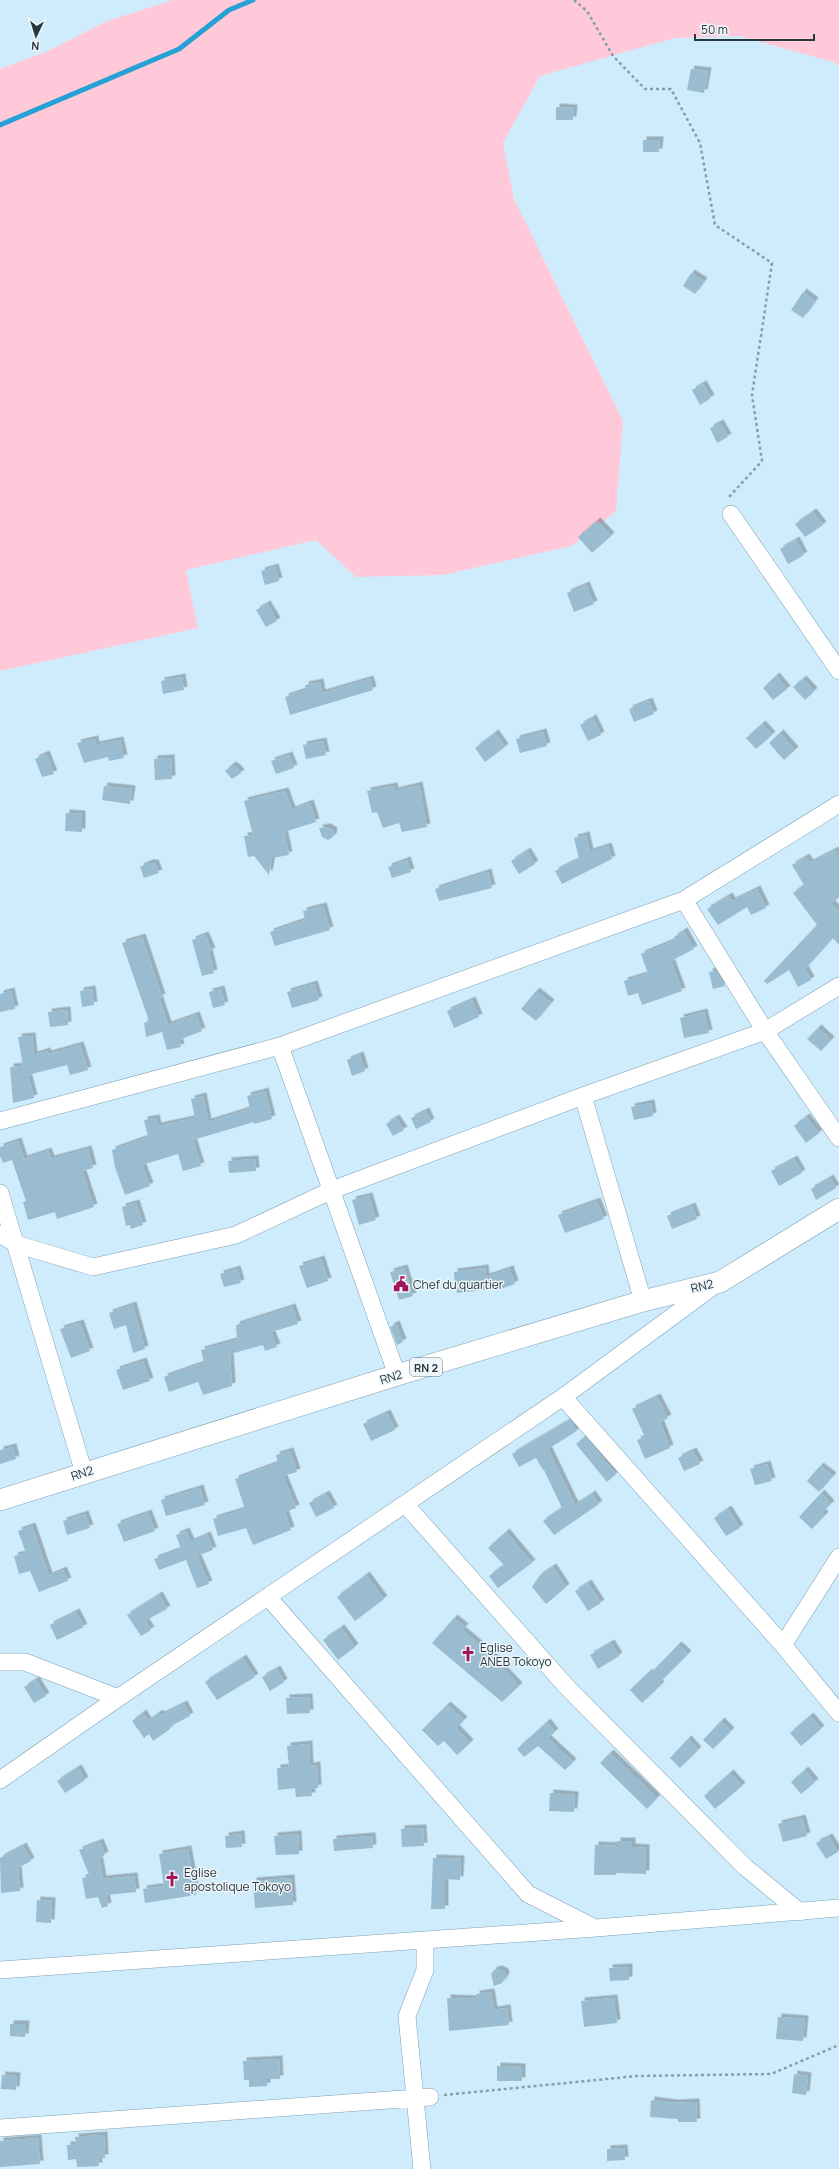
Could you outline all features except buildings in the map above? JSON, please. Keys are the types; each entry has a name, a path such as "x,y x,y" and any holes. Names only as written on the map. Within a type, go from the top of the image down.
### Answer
{"main road":[{"name":"RN2","path":"0,1500 84,1472 398,1375 643,1301 720,1282 839,1209"}],"street":[{"path":"731,514 839,671"},
{"path":"0,1121 280,1046 684,900 839,804"},
{"path":"684,900 765,1031 839,1138"},
{"path":"0,1234 16,1244 92,1267 236,1235 332,1190 583,1096 765,1031 839,986"},
{"path":"280,1046 398,1375"},
{"path":"583,1096 643,1301"},
{"path":"0,1193 84,1472"},
{"path":"0,1780 118,1698 563,1397 720,1282"},
{"path":"563,1397 783,1645 839,1713"},
{"path":"405,1504 565,1685 745,1867 800,1912"},
{"path":"783,1645 839,1557"},
{"path":"268,1597 528,1894 596,1928"},
{"path":"0,1662 25,1662 118,1698"},
{"path":"0,1970 596,1928 839,1908"},
{"path":"422,2169 423,2097 407,2016 424,1970 425,1940"},
{"path":"0,2128 423,2097"}],"path":[{"path":"574,0 587,11 613,56 645,89 671,89 700,144 715,225 772,263 752,395 762,461 729,497 731,514"},
{"path":"423,2097 637,2076 771,2074 839,2045"}],"shaded area":[{"path":"173,0 839,0 839,66 833,62 739,36 675,38 540,76 503,143 514,199 623,421 616,511 571,546 443,575 356,577 316,540 186,570 198,628 0,671 0,69 48,51 107,21"}],"waterway":[{"path":"0,125 179,49 229,10 253,0"}],"place":[{"name":"Chef du quartier","path":"401,1284"},
{"name":"Eglise ANEB Tokoyo","path":"468,1654"},
{"name":"Eglise apostolique Tokoyo","path":"172,1879"}]}
